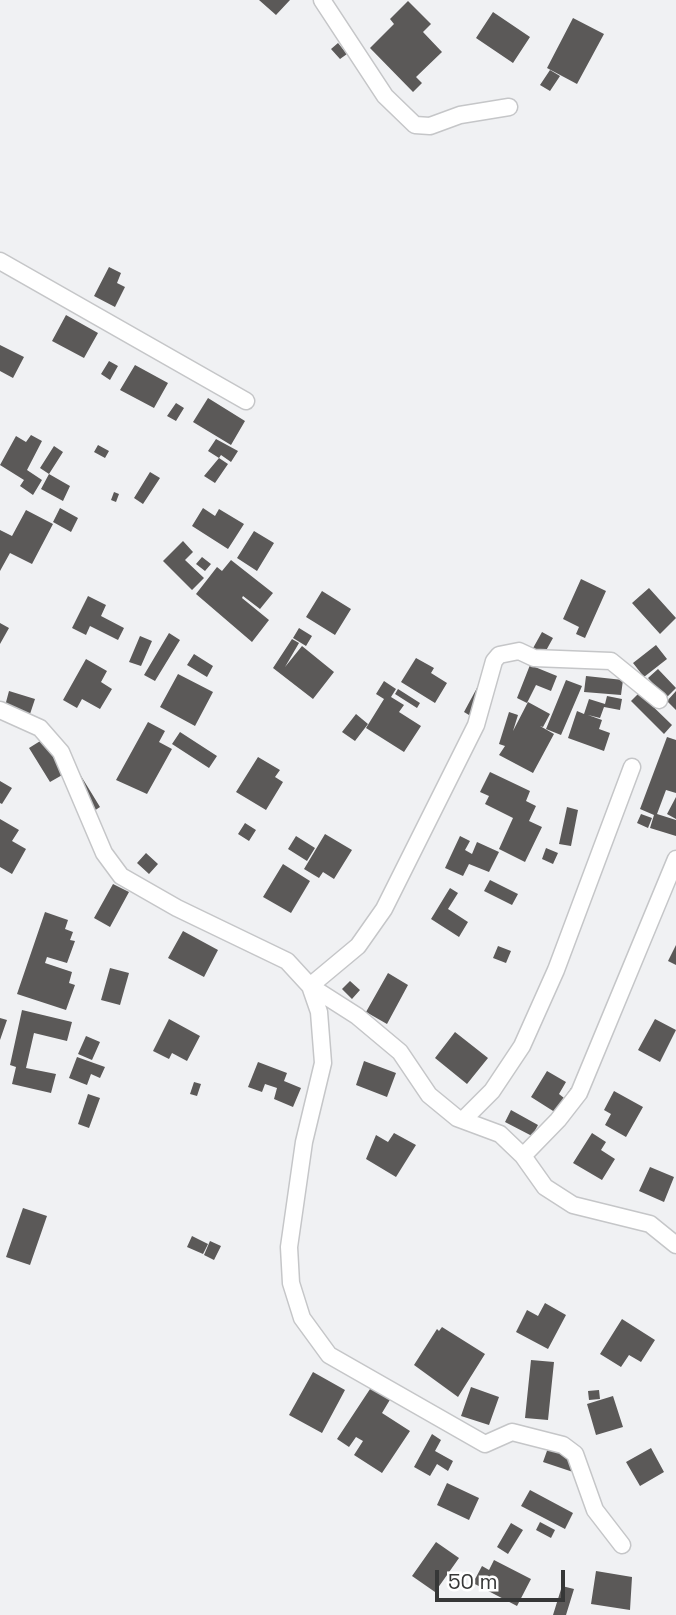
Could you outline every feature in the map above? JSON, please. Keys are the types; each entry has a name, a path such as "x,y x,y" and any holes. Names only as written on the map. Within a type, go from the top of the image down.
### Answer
{"street":[{"path":"322,0 385,96 415,125 430,127 460,116 509,107"},
{"path":"0,261 246,401"},
{"path":"310,986 359,946 384,909 476,725 494,661 499,655 519,652 534,658 611,661 659,700"},
{"path":"0,710 40,728 61,752 104,853 121,876 177,908 287,961 310,986 357,1016 400,1052 429,1095 463,1120 500,1134 523,1156 545,1187 573,1205 650,1224 676,1245"},
{"path":"463,1120 492,1091 522,1046 556,970 632,767"},
{"path":"523,1156 558,1120 579,1093 676,859"},
{"path":"310,986 319,1012 323,1063 304,1142 289,1247 291,1283 302,1318 329,1355 485,1444 512,1432 563,1445 575,1454 595,1510 622,1545"}],"building":[{"path":"259,0 290,0 276,15"},
{"path":"408,1 431,24 423,32 442,52 416,77 422,83 413,92 370,48 394,24 390,19"},
{"path":"493,12 530,37 513,63 476,38"},
{"path":"573,18 604,34 577,84 547,68"},
{"path":"338,43 347,54 340,59 331,49"},
{"path":"550,70 560,76 550,91 540,85"},
{"path":"109,267 121,273 117,283 125,287 115,307 94,296"},
{"path":"66,315 98,333 84,358 52,341"},
{"path":"0,345 24,357 13,378 0,371"},
{"path":"109,361 118,366 110,380 101,374"},
{"path":"135,365 168,383 154,408 120,390"},
{"path":"208,398 245,421 231,445 193,422"},
{"path":"176,403 184,408 176,421 167,416"},
{"path":"31,435 42,441 27,470 42,480 33,495 20,486 24,480 0,465 16,436 26,442"},
{"path":"216,439 238,451 231,462 208,451"},
{"path":"98,445 109,451 105,458 94,452"},
{"path":"54,446 63,452 49,474 40,468"},
{"path":"219,458 228,464 215,483 204,476"},
{"path":"150,472 160,478 143,504 134,498"},
{"path":"49,474 70,486 63,501 41,489"},
{"path":"114,492 119,494 116,502 111,500"},
{"path":"60,508 78,518 71,532 53,522"},
{"path":"203,508 215,516 219,509 244,524 228,549 192,526"},
{"path":"26,510 53,524 32,564 10,553 0,571 0,530 12,536"},
{"path":"254,531 274,543 257,571 237,558"},
{"path":"183,541 193,552 185,560 204,578 192,590 163,561"},
{"path":"202,557 211,564 205,571 196,564"},
{"path":"231,560 273,593 260,609 243,596 242,598 269,620 252,642 196,594 217,567 222,571"},
{"path":"581,579 606,591 585,638 576,634 579,627 563,619"},
{"path":"649,588 676,618 660,634 632,603"},
{"path":"322,591 351,609 335,635 306,617"},
{"path":"88,596 106,605 101,616 124,628 118,640 90,626 86,635 72,628"},
{"path":"0,623 9,628 0,644"},
{"path":"299,628 312,636 306,646 293,638"},
{"path":"542,632 553,638 543,656 532,650"},
{"path":"169,633 180,640 155,681 144,675"},
{"path":"140,636 152,641 141,666 129,662"},
{"path":"292,639 299,643 285,667 302,646 334,672 313,699 273,668"},
{"path":"656,645 667,659 644,677 633,663"},
{"path":"194,654 213,666 207,677 187,665"},
{"path":"416,658 434,668 431,673 447,683 435,703 401,682"},
{"path":"86,659 107,671 101,682 112,689 100,709 82,699 77,708 63,700"},
{"path":"530,665 557,676 551,691 536,685 527,703 517,698"},
{"path":"658,669 676,688 666,698 648,678"},
{"path":"178,674 213,692 195,726 160,707"},
{"path":"586,676 623,680 621,695 584,692"},
{"path":"566,680 582,686 561,735 546,729"},
{"path":"384,681 396,689 391,697 404,705 399,712 421,726 404,752 366,728 384,699 376,694"},
{"path":"478,686 489,692 474,718 464,712"},
{"path":"398,689 420,703 417,708 395,694"},
{"path":"9,691 35,699 30,714 5,706"},
{"path":"676,691 676,710 667,701"},
{"path":"639,693 672,725 664,734 631,701"},
{"path":"607,696 622,699 620,710 604,707 600,718 588,715 602,720 599,729 610,733 604,751 568,738 577,711 584,714 589,699 605,704"},
{"path":"528,702 550,714 543,727 540,726 554,734 533,773 499,755 505,746 499,744 509,712 518,715 513,731"},
{"path":"356,714 368,724 355,741 342,732"},
{"path":"148,722 165,731 159,742 172,749 147,794 116,780"},
{"path":"180,732 217,756 209,768 172,744"},
{"path":"667,737 676,740 676,793 666,790 657,814 676,820 676,836 650,828 654,815 640,809"},
{"path":"45,738 69,777 78,771 100,807 88,815 64,774 50,782 29,748"},
{"path":"258,757 280,770 275,777 283,782 266,810 236,792"},
{"path":"490,772 530,791 526,801 536,806 529,821 542,827 525,862 499,849 513,818 485,804 489,796 480,792"},
{"path":"0,781 12,788 2,804 0,803"},
{"path":"676,797 676,819 667,814"},
{"path":"567,807 578,810 571,846 559,844"},
{"path":"641,814 652,818 648,828 637,823"},
{"path":"0,819 19,830 12,841 26,849 12,874 0,867"},
{"path":"245,823 256,830 249,841 238,834"},
{"path":"325,834 352,850 334,879 323,872 319,878 304,869"},
{"path":"296,836 315,848 307,861 288,849"},
{"path":"460,836 470,841 465,850 472,854 477,842 499,852 489,872 469,864 463,876 445,868"},
{"path":"546,848 558,853 553,864 542,859"},
{"path":"146,853 158,864 149,874 137,863"},
{"path":"283,864 310,881 291,913 263,897"},
{"path":"490,880 518,894 512,905 484,891"},
{"path":"113,884 129,892 110,927 94,918"},
{"path":"450,888 458,893 448,909 468,922 459,937 431,919"},
{"path":"45,912 68,920 65,929 73,932 70,940 75,941 67,963 47,957 45,963 72,972 69,983 75,985 66,1010 17,994"},
{"path":"183,931 218,950 204,977 168,958"},
{"path":"676,945 676,965 668,961"},
{"path":"498,946 511,951 506,963 493,958"},
{"path":"110,968 129,973 120,1005 101,1000"},
{"path":"388,973 408,985 387,1024 366,1012"},
{"path":"350,981 360,990 352,999 342,989"},
{"path":"22,1010 72,1022 67,1041 34,1033 26,1068 56,1074 51,1093 12,1084 16,1067 10,1065"},
{"path":"0,1018 7,1020 0,1040"},
{"path":"169,1019 200,1036 187,1061 172,1053 169,1059 153,1051"},
{"path":"655,1019 676,1030 660,1062 638,1050"},
{"path":"455,1032 488,1058 467,1084 435,1058"},
{"path":"86,1036 100,1042 92,1060 78,1054"},
{"path":"77,1057 105,1067 100,1078 91,1074 87,1085 69,1078"},
{"path":"364,1061 396,1073 387,1097 356,1085"},
{"path":"258,1062 287,1073 284,1081 301,1088 293,1107 274,1099 277,1088 265,1084 262,1092 248,1087"},
{"path":"547,1071 566,1082 559,1094 564,1098 571,1088 577,1092 561,1116 531,1097"},
{"path":"194,1082 201,1084 197,1096 190,1094"},
{"path":"614,1091 643,1107 626,1137 605,1125 611,1114 604,1110"},
{"path":"88,1094 100,1098 89,1128 78,1124"},
{"path":"511,1110 538,1125 532,1136 505,1122"},
{"path":"394,1133 416,1145 396,1177 366,1159 376,1135 388,1142"},
{"path":"592,1133 606,1142 601,1150 615,1159 602,1180 573,1163"},
{"path":"650,1167 674,1177 664,1202 639,1191"},
{"path":"23,1208 47,1216 30,1265 6,1257"},
{"path":"192,1236 208,1244 203,1254 187,1247"},
{"path":"210,1241 221,1246 214,1260 204,1255"},
{"path":"545,1303 566,1315 548,1349 516,1332 527,1310 538,1316"},
{"path":"622,1319 655,1340 641,1362 629,1355 621,1367 600,1354"},
{"path":"442,1327 485,1354 458,1397 414,1365 437,1329 439,1331"},
{"path":"531,1360 554,1362 548,1420 525,1418"},
{"path":"313,1372 345,1390 322,1433 289,1415"},
{"path":"372,1386 391,1398 382,1413 410,1431 382,1473 354,1455 363,1441 356,1437 349,1447 337,1439"},
{"path":"471,1387 499,1397 489,1425 461,1416"},
{"path":"599,1390 600,1399 589,1400 588,1391"},
{"path":"613,1396 623,1427 596,1435 587,1404"},
{"path":"432,1434 441,1440 435,1451 453,1461 448,1471 437,1464 430,1476 414,1467"},
{"path":"548,1448 578,1458 573,1472 543,1462"},
{"path":"651,1448 664,1472 640,1486 626,1462"},
{"path":"447,1483 479,1498 469,1520 437,1505"},
{"path":"530,1490 573,1513 565,1529 521,1506"},
{"path":"540,1522 555,1530 551,1538 536,1530"},
{"path":"511,1523 523,1530 508,1554 497,1547"},
{"path":"436,1542 459,1558 435,1592 412,1576"},
{"path":"494,1560 531,1579 517,1606 473,1583 482,1566 489,1570"},
{"path":"596,1571 632,1577 630,1610 591,1604"},
{"path":"562,1586 574,1589 566,1615 553,1615"}]}
